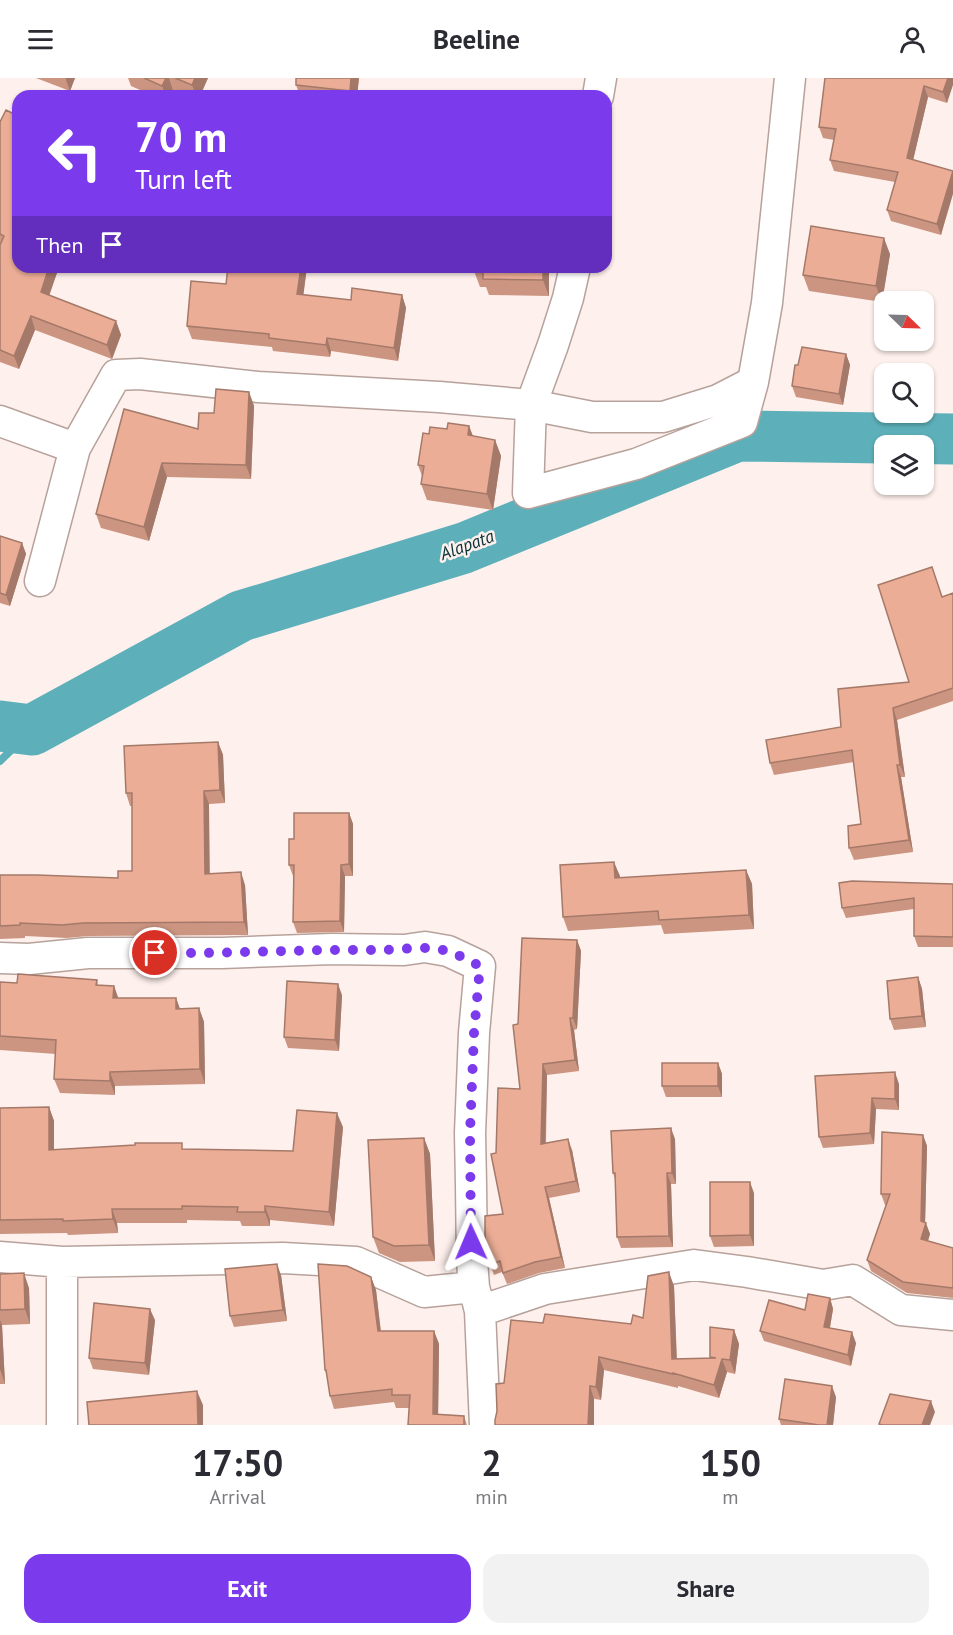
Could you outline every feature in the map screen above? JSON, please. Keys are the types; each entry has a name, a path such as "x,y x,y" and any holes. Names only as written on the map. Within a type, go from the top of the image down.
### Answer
{"street":[{"path":"574,273 553,345 531,405 528,493 636,464 742,422 753,382 767,303 790,78"},
{"path":"40,581 75,448 116,375 140,374 258,387 439,397 531,405 592,417 663,417 718,400 753,382"},
{"path":"0,421 75,448"},
{"path":"0,958 29,959 88,953 404,950 425,947 448,951 480,966 474,1033 470,1133 472,1261 477,1299 485,1425"},
{"path":"0,1257 62,1262 283,1258 356,1262 424,1292 477,1299 694,1265 823,1285 853,1280 901,1310 953,1315"},
{"path":"62,1262 62,1425"}],"building":[{"path":"144,78 166,78 162,86"},
{"path":"175,78 195,78 192,85"},
{"path":"296,78 351,78 350,90 296,85"},
{"path":"825,78 948,78 943,92 924,86 907,158 953,171 937,224 887,210 898,172 830,160 836,129 819,127"},
{"path":"6,110 12,113 12,273 47,273 41,292 116,321 107,345 31,316 14,356 0,350 0,245 4,236 0,234 0,122"},
{"path":"811,226 884,238 876,286 803,275"},
{"path":"227,273 300,273 297,294 351,300 352,288 402,295 394,348 327,338 326,345 269,338 269,334 187,326 191,281 226,284"},
{"path":"483,273 543,273 543,280 483,279"},
{"path":"802,347 846,354 839,394 792,386 795,365 798,365"},
{"path":"216,389 249,392 246,465 162,463 144,527 96,514 124,409 198,429 199,413 214,413"},
{"path":"448,423 469,426 468,435 495,440 487,494 421,484 424,466 418,465 423,433 429,434 430,427 447,429"},
{"path":"0,536 22,543 6,595 0,593"},
{"path":"932,567 942,597 953,593 953,688 893,708 900,765 897,765 909,840 849,848 848,826 861,824 852,750 770,763 766,740 841,727 838,689 909,682 878,585"},
{"path":"218,742 220,790 204,791 205,874 241,872 244,922 62,925 20,923 20,925 0,926 0,875 118,878 118,871 132,871 132,793 126,793 124,746"},
{"path":"294,813 349,813 349,864 341,865 340,921 293,922 294,865 289,865 289,839 294,839"},
{"path":"614,862 615,878 746,870 749,915 659,920 658,911 563,917 560,865"},
{"path":"852,881 953,884 953,937 914,936 914,898 842,908 839,883"},
{"path":"522,938 577,940 573,1018 570,1018 575,1060 543,1064 541,1144 568,1139 576,1181 545,1187 561,1257 535,1262 503,1273 500,1261 490,1264 485,1243 485,1216 503,1214 491,1154 496,1153 498,1088 520,1089 513,1025 518,1024"},
{"path":"18,974 97,980 96,985 114,986 113,998 176,998 176,1009 199,1008 200,1069 110,1072 110,1081 54,1079 56,1040 0,1036 0,982 17,983"},
{"path":"918,977 922,1016 890,1019 887,981"},
{"path":"287,981 338,984 335,1040 284,1037"},
{"path":"662,1063 718,1063 718,1086 662,1086"},
{"path":"895,1072 895,1099 872,1098 870,1133 819,1137 815,1076"},
{"path":"49,1107 49,1150 135,1145 135,1143 182,1143 182,1149 293,1151 297,1110 337,1113 329,1212 265,1206 265,1212 237,1212 238,1207 182,1206 182,1209 112,1209 113,1219 0,1220 0,1108"},
{"path":"671,1128 672,1173 667,1173 669,1236 617,1237 611,1131"},
{"path":"882,1132 923,1135 921,1221 926,1223 921,1239 953,1248 953,1288 903,1282 867,1260 890,1194 881,1194"},
{"path":"424,1138 429,1245 394,1246 373,1237 368,1140"},
{"path":"710,1182 750,1182 750,1235 710,1236"},
{"path":"277,1264 283,1310 230,1316 225,1269"},
{"path":"318,1264 347,1266 371,1277 378,1331 434,1331 433,1414 464,1416 464,1425 408,1425 410,1395 392,1395 392,1389 330,1396 325,1370"},
{"path":"669,1272 672,1359 716,1358 710,1357 710,1327 734,1330 730,1360 722,1359 714,1385 673,1373 599,1357 596,1387 590,1386 588,1425 495,1425 496,1384 504,1383 511,1320 543,1323 545,1314 631,1324 633,1315 643,1318 648,1276"},
{"path":"24,1273 25,1309 0,1310 0,1274"},
{"path":"808,1294 830,1298 824,1327 852,1332 848,1355 760,1331 769,1300 805,1310"},
{"path":"94,1303 150,1309 145,1363 89,1358"},
{"path":"785,1379 832,1386 827,1425 779,1419"},
{"path":"197,1391 198,1425 89,1425 87,1402"},
{"path":"890,1394 931,1401 922,1425 879,1424"}],"waterway":[{"name":"Alapata","path":"0,726 32,730 241,616 464,548 738,436 953,439"},
{"path":"0,761 32,730"}],"route":[{"path":"155,953 332,949 404,950 425,947 448,951 480,966 474,1033 470,1133 471,1242"}]}
